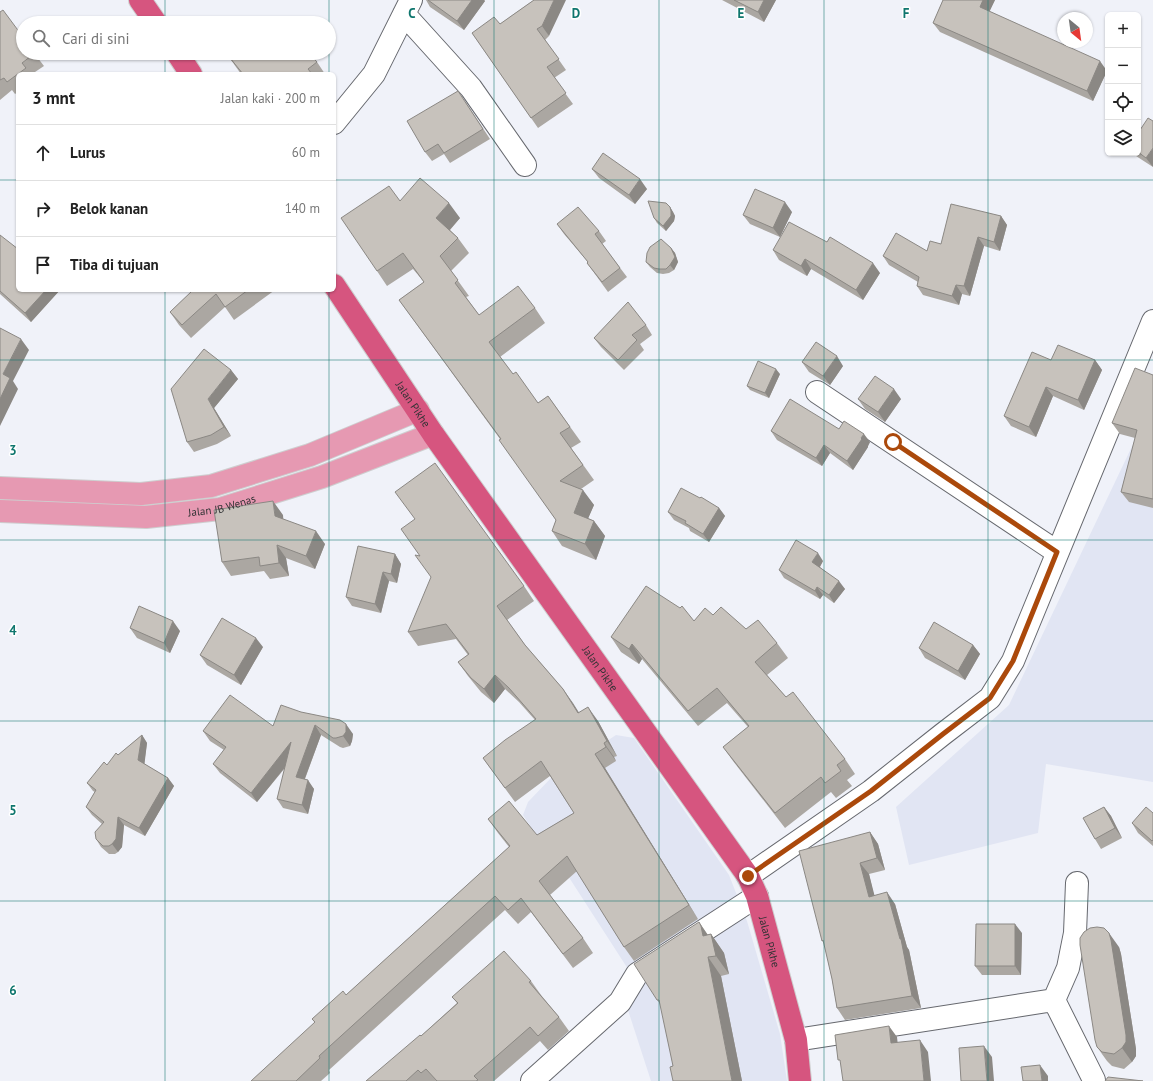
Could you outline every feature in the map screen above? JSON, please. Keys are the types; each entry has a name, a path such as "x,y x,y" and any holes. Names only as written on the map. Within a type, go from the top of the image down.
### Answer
{"highway":[{"path":"140,0 151,16"},
{"path":"181,60 190,72"},
{"name":"Jalan Pikhe","path":"336,288 433,434 748,876 757,896 796,1040 800,1081"}],"main road":[{"name":"Jalan JB Wenas","path":"0,488 140,494 211,486 310,456 418,410"},
{"name":"Jalan JB Wenas","path":"0,511 146,517 220,509 322,477 433,434"}],"street":[{"path":"336,121 374,74 408,7 471,88 525,165"},
{"path":"748,876 871,791 990,698 1013,661 1153,321"},
{"path":"817,392 1057,552"},
{"path":"1054,1000 1068,968 1075,934 1077,883"},
{"path":"532,1081 620,1002 637,974 757,896"},
{"path":"796,1040 1054,1000"},
{"path":"1054,1000 1094,1080"}],"shaded area":[{"path":"1135,440 1153,445 1153,782 1046,764 1038,833 909,865 896,807 1009,705"},
{"path":"616,735 634,738 729,875 747,921 780,1034 787,1081 651,1081 627,1007 628,969 570,879 535,834 523,815 528,802 551,778"}],"building":[{"path":"428,0 472,0 457,21"},
{"path":"534,0 554,0 542,26 537,29 559,59 547,67 566,93 531,118 472,33 494,17 500,24"},
{"path":"734,0 764,0 758,12"},
{"path":"943,0 983,0 980,7 1057,42 1057,48 1071,48 1100,61 1087,91 933,23"},
{"path":"3,10 16,28 16,60 26,60 22,63 26,68 21,72 16,72 16,75 7,82 4,78 0,80 0,12"},
{"path":"232,60 315,60 317,62 308,69 310,72 241,72"},
{"path":"458,91 483,129 444,153 438,144 425,152 407,121"},
{"path":"1148,118 1153,121 1153,148 1146,158 1141,154 1141,128"},
{"path":"603,153 640,179 629,195 592,169"},
{"path":"420,178 449,203 436,218 458,238 440,256 458,280 455,283 479,315 518,286 535,308 489,342 513,374 516,372 538,403 548,396 570,427 560,433 583,465 560,481 583,490 574,513 594,521 585,544 552,531 556,520 499,440 501,439 399,300 424,282 403,253 377,271 341,218 389,186 400,201"},
{"path":"755,189 785,202 773,228 743,215"},
{"path":"648,201 666,203 670,207 671,216 663,226 654,218"},
{"path":"951,204 1001,216 994,242 978,237 964,286 956,285 952,296 917,286 919,277 883,256 896,233 927,251 930,241 941,244"},
{"path":"578,207 599,231 595,234 620,268 602,282 557,224"},
{"path":"789,222 827,242 830,237 873,263 856,290 805,259 801,266 773,250"},
{"path":"0,235 16,247 16,292 44,292 25,313 0,291"},
{"path":"661,239 671,248 675,257 666,269 654,268 646,262 647,253 650,247"},
{"path":"191,292 245,292 225,307 216,294 182,325 170,312"},
{"path":"628,302 646,325 632,335 637,340 618,360 594,338"},
{"path":"0,328 21,339 3,374 10,378 0,399"},
{"path":"816,342 837,356 823,376 802,362"},
{"path":"1058,345 1095,360 1078,400 1046,387 1029,427 1004,416 1032,352 1051,360"},
{"path":"204,349 231,370 208,399 224,427 211,435 187,442 171,389"},
{"path":"758,361 776,369 765,393 747,386"},
{"path":"1135,368 1153,375 1153,499 1121,492 1137,430 1112,423"},
{"path":"875,376 894,389 878,412 858,399"},
{"path":"790,399 839,429 844,421 864,434 847,461 824,445 816,458 771,431"},
{"path":"435,463 524,586 497,606 525,645 563,689 578,713 588,707 607,741 604,743 606,747 595,754 689,905 624,947 567,856 539,881 583,938 563,954 521,898 508,910 495,896 319,1056 320,1058 296,1081 251,1081 315,1022 312,1019 343,991 346,995 510,846 488,819 509,801 537,835 574,813 541,761 505,788 483,758 505,740 536,719 509,688 495,675 484,689 471,678 458,662 469,654 446,624 408,632 431,577 415,555 420,556 401,529 415,519 395,492"},
{"path":"681,488 700,498 701,497 719,508 703,534 685,523 686,521 668,512"},
{"path":"273,501 275,516 316,531 306,556 277,545 279,563 260,566 259,557 222,562 214,510"},
{"path":"796,540 818,553 812,562 839,581 829,595 817,587 815,591 779,570"},
{"path":"358,546 395,554 391,574 383,572 375,604 346,597"},
{"path":"646,586 680,608 682,606 694,621 705,608 713,615 721,607 746,629 758,620 777,643 755,662 786,697 793,692 845,759 837,765 841,771 825,783 821,777 775,813 723,747 749,726 717,688 688,711 632,644 629,649 611,637"},
{"path":"139,606 173,621 164,643 130,628"},
{"path":"222,618 256,638 234,675 200,655"},
{"path":"934,622 973,645 958,671 919,648"},
{"path":"230,695 273,726 281,705 301,712 340,720 346,724 346,732 343,736 336,738 333,738 315,725 296,777 308,780 302,805 277,799 291,742 251,793 213,764 226,747 203,731"},
{"path":"142,735 138,760 168,778 139,828 118,817 116,839 109,846 103,846 96,839 95,832 104,822 86,807 96,790 87,783 104,762 107,765 116,753 118,755"},
{"path":"1104,807 1115,828 1095,839 1083,818"},
{"path":"1146,807 1153,813 1152,841 1132,823"},
{"path":"870,832 877,858 860,863 869,897 887,892 901,939 912,996 837,1008 823,940 822,941 799,851"},
{"path":"699,922 703,936 711,934 716,956 708,957 732,1081 673,1081 670,1067 673,1066 659,1000 657,1000 634,964"},
{"path":"976,924 1015,924 1015,966 975,966"},
{"path":"1090,928 1104,928 1109,933 1111,940 1126,1035 1126,1042 1122,1048 1114,1054 1102,1052 1097,1047 1080,945 1080,938 1084,932"},
{"path":"504,951 531,981 529,982 559,1017 538,1036 530,1027 474,1076 478,1080 476,1081 437,1081 426,1069 421,1073 418,1070 406,1081 366,1081 420,1035 421,1036 458,1003 452,997"},
{"path":"889,1026 891,1043 920,1040 924,1081 843,1081 840,1060 838,1060 835,1035"},
{"path":"984,1046 987,1081 961,1081 959,1048"},
{"path":"1040,1065 1042,1081 1023,1081 1021,1067"},
{"path":"1108,1077 1143,1081 1105,1081"}],"route":[{"path":"748,876 871,791 990,698 1013,661 1057,552 893,442"}]}
